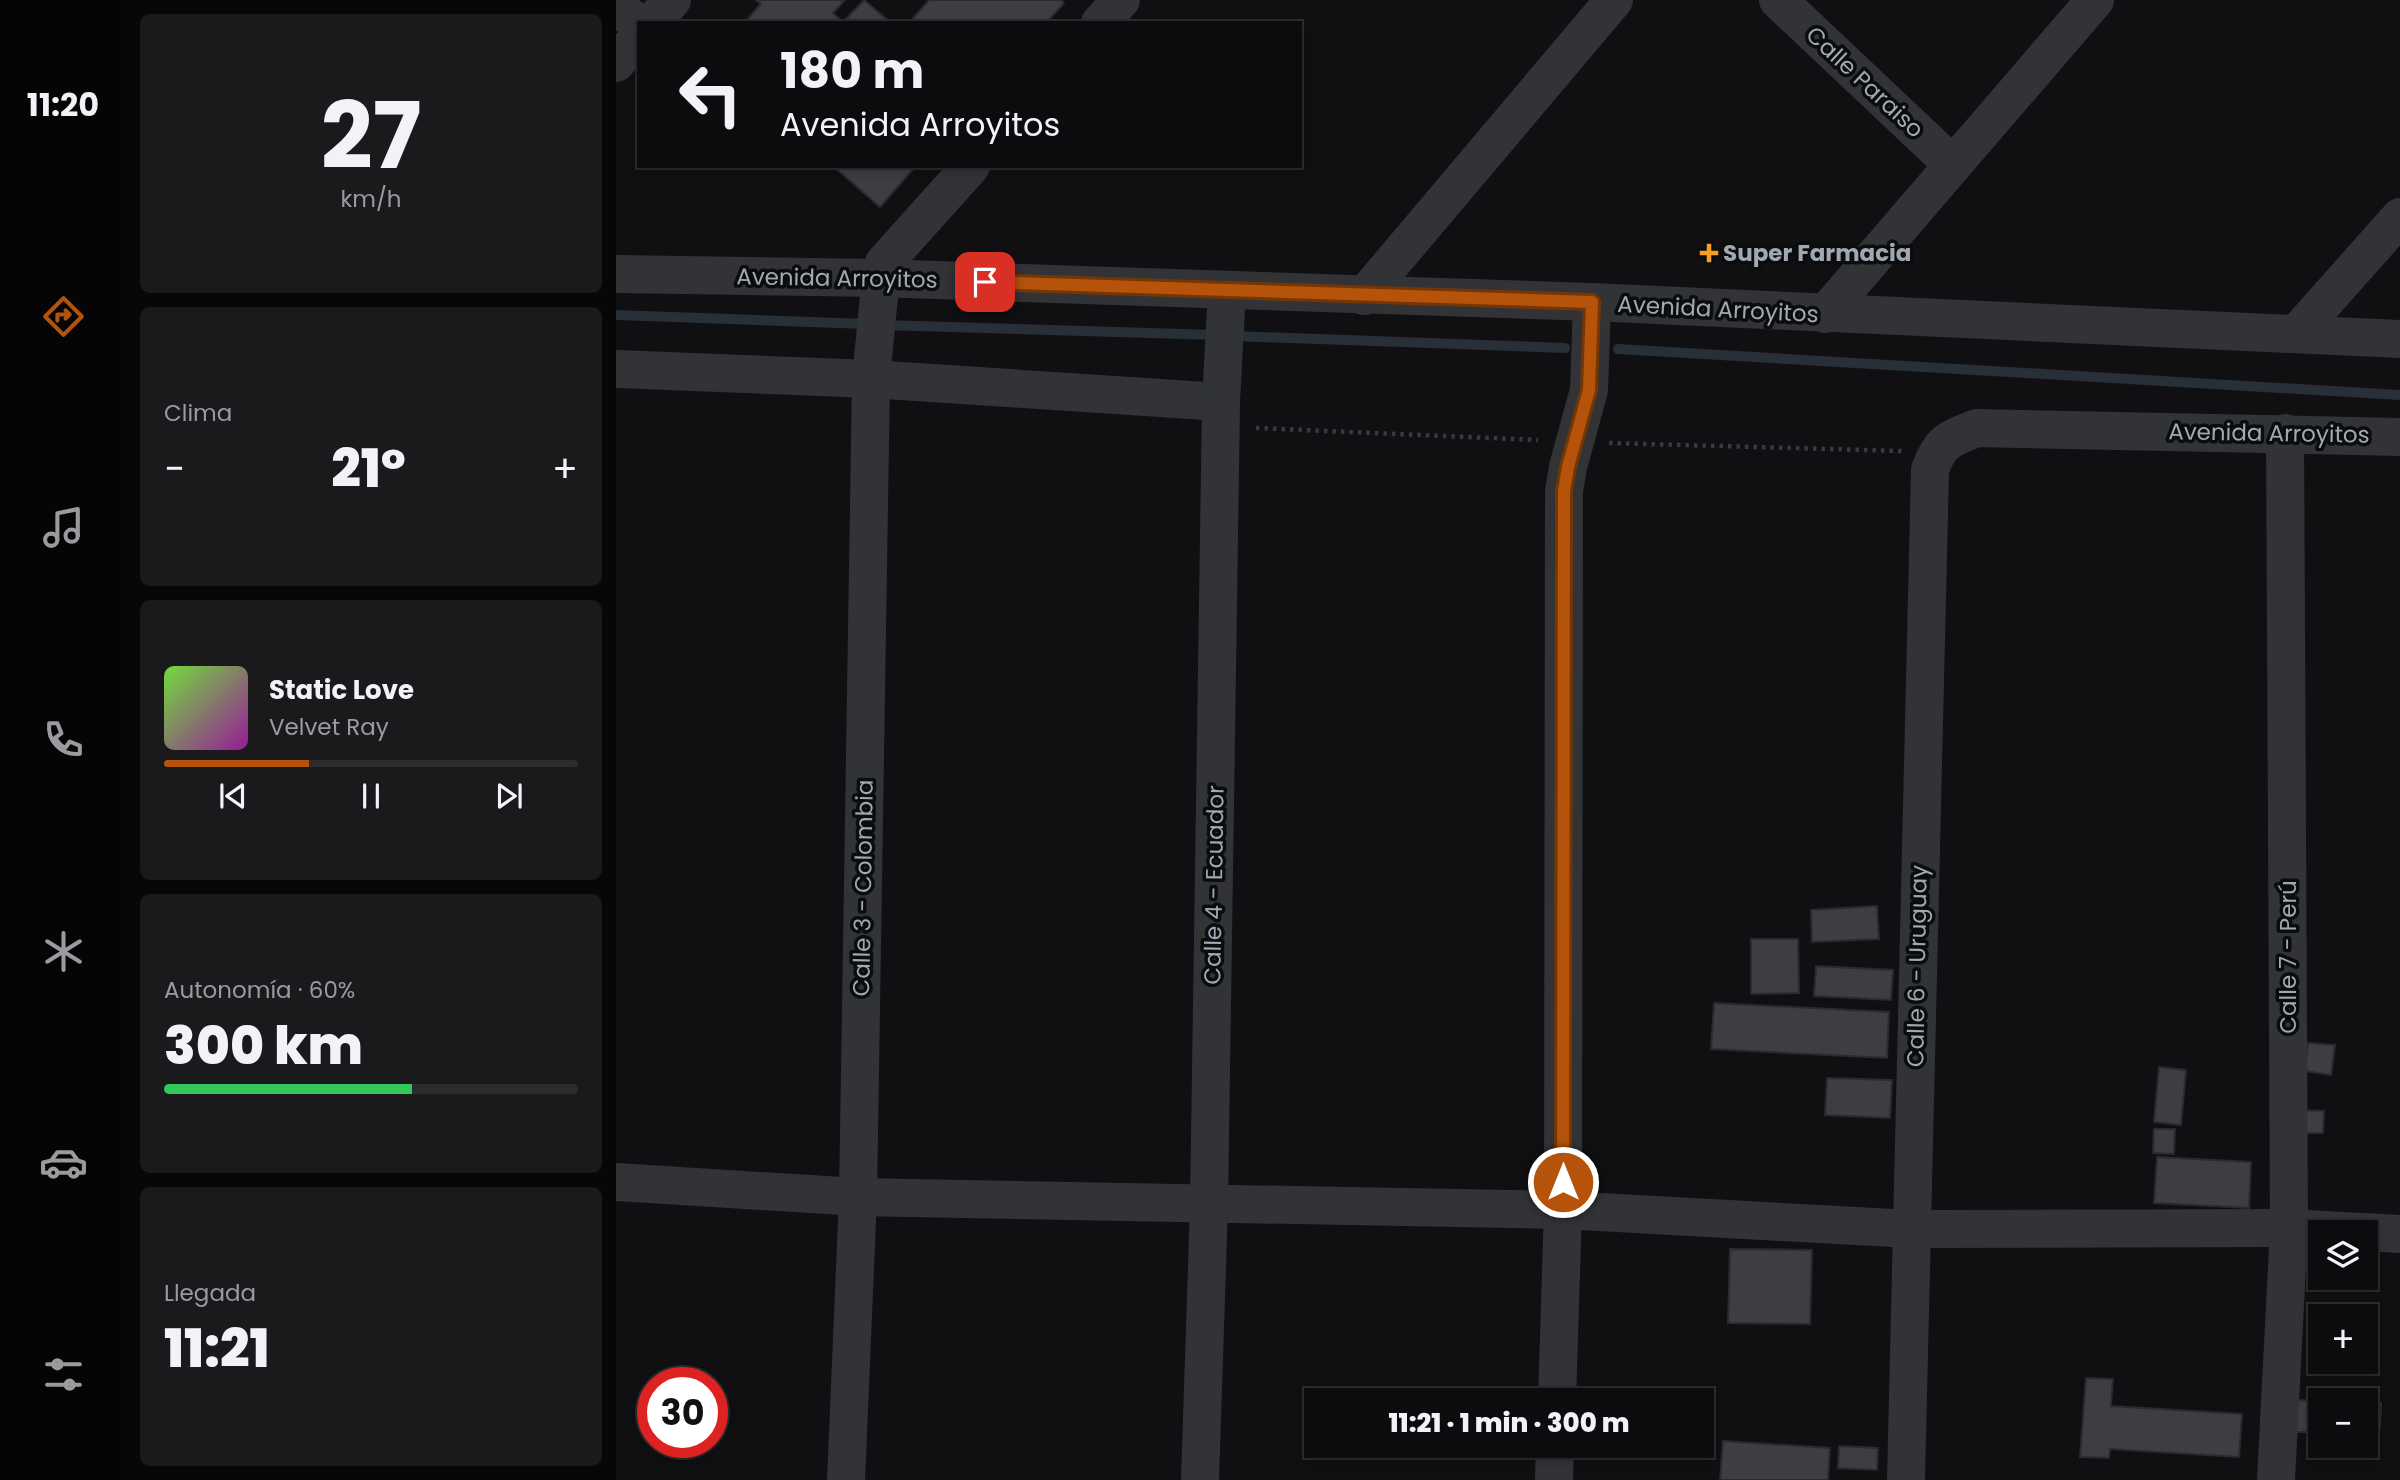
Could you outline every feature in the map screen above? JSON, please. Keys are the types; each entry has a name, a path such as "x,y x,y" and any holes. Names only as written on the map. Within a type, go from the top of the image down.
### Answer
{"street":[{"path":"654,21 672,0"},
{"path":"1102,21 1121,0"},
{"path":"1364,296 1614,0"},
{"name":"Calle Paraiso","path":"1778,0 1953,164"},
{"path":"1825,314 2095,0"},
{"path":"616,6 637,22"},
{"path":"616,63 637,39"},
{"path":"878,287 884,262 969,168"},
{"path":"2297,334 2400,217"},
{"name":"Avenida Arroyitos","path":"616,274 878,287 1592,302 2400,338"},
{"name":"Calle 3 - Colombia","path":"846,1480 858,1197 872,369 878,287"},
{"name":"Calle 4 - Ecuador","path":"1200,1480 1209,1205 1221,390 1226,295"},
{"path":"1557,1388 1563,1210 1564,491 1589,390 1592,302"},
{"path":"616,369 872,369 1221,390"},
{"name":"Avenida Arroyitos","path":"1936,452 1947,439 1977,428 2400,437"},
{"name":"Calle 7 - Perú","path":"2276,1480 2289,1228 2285,433"},
{"name":"Calle 6 - Uruguay","path":"1906,1480 1930,470 1936,452"},
{"path":"616,1182 858,1197 1563,1210 1911,1228 2308,1229"},
{"path":"2378,1233 2400,1234"},
{"path":"1554,1480 1555,1458"}],"building":[{"path":"756,0 845,0 833,13 842,21 746,21 761,4"},
{"path":"864,0 889,21 844,21"},
{"path":"929,0 1061,0 1064,3 1048,21 911,21"},
{"path":"835,168 914,168 880,207"},
{"path":"1877,906 1879,939 1812,942 1811,910"},
{"path":"1751,939 1798,939 1799,993 1751,994"},
{"path":"1816,966 1893,970 1891,1000 1814,996"},
{"path":"1714,1003 1889,1012 1887,1058 1711,1049"},
{"path":"2308,1043 2335,1045 2331,1075 2305,1071"},
{"path":"2159,1067 2186,1070 2181,1125 2154,1122"},
{"path":"1827,1078 1892,1080 1890,1118 1825,1115"},
{"path":"2298,1110 2324,1111 2323,1133 2297,1133"},
{"path":"2154,1129 2175,1129 2174,1154 2153,1153"},
{"path":"2157,1157 2251,1162 2249,1208 2154,1203"},
{"path":"1730,1249 1812,1250 1810,1324 1728,1323"},
{"path":"2086,1378 2113,1379 2111,1406 2242,1414 2239,1457 2110,1449 2109,1458 2080,1457"},
{"path":"2296,1400 2308,1400 2308,1432 2295,1432"},
{"path":"2378,1403 2381,1403 2378,1428"},
{"path":"1723,1441 1830,1448 1828,1480 1720,1480"},
{"path":"1839,1446 1878,1448 1877,1470 1838,1468"}],"waterway":[{"path":"616,315 867,324"},
{"path":"882,325 1217,335"},
{"path":"1232,336 1565,348"},
{"path":"1618,349 2400,395"}],"place":[{"name":"Super Farmacia","path":"1709,253"}],"route":[{"path":"985,282 1592,302 1589,390 1564,491 1563,1182"}]}
